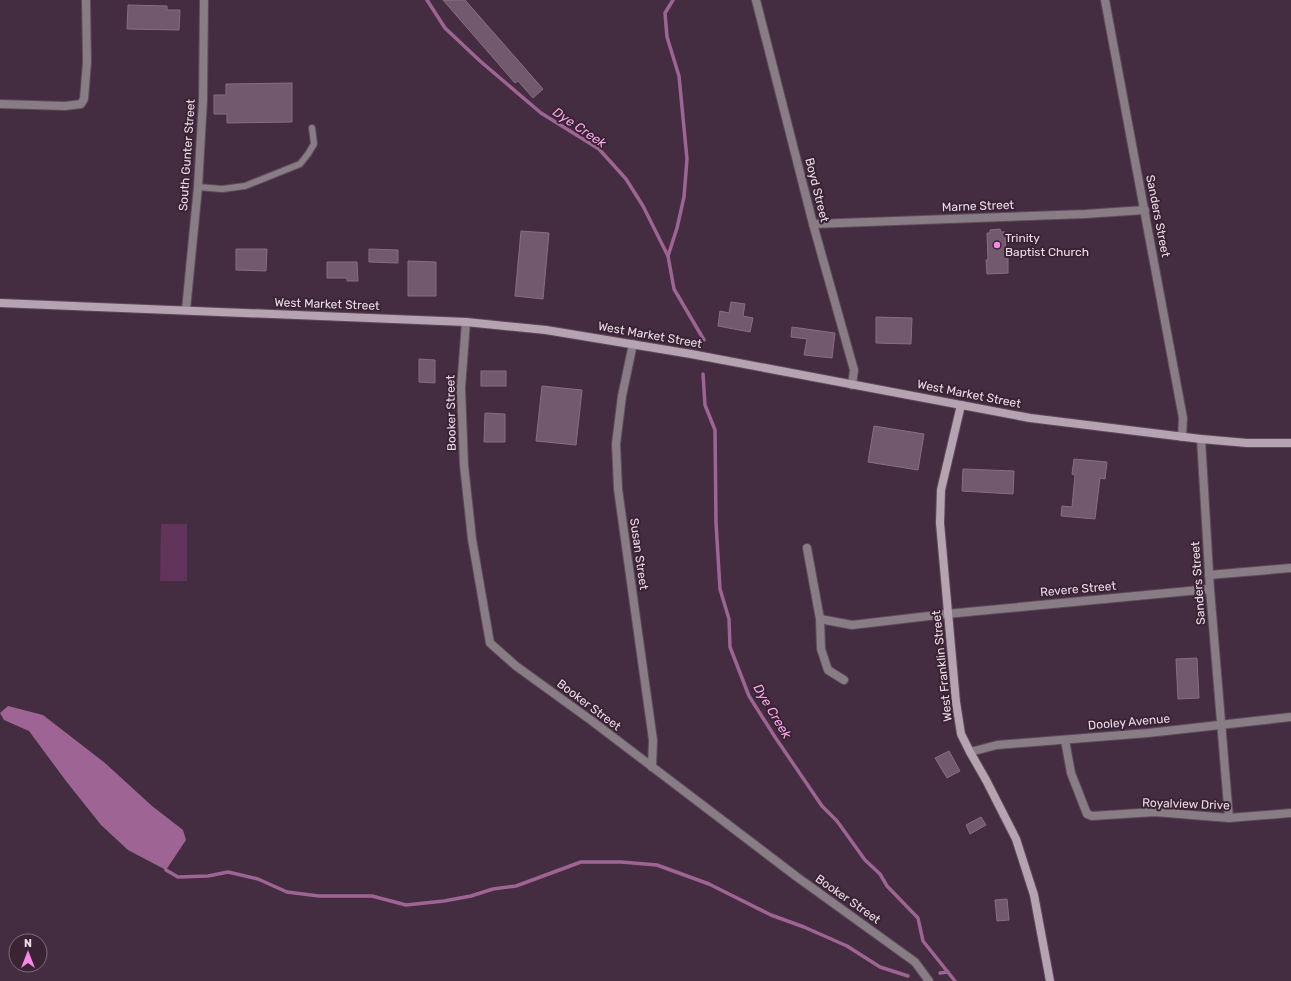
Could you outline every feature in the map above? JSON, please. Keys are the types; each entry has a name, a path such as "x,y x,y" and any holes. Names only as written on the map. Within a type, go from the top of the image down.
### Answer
{"street":[{"path":"0,104 65,106 81,104 84,99 86,62 86,0"},
{"name":"South Gunter Street","path":"186,310 198,187 203,100 204,0"},
{"name":"Boyd Street","path":"756,0 812,224 854,370 852,384"},
{"name":"Sanders Street","path":"1105,0 1183,418 1182,437"},
{"name":"Marne Street","path":"812,224 1085,214 1145,210"},
{"name":"West Market Street","path":"0,303 466,322 546,330 633,344 1030,418 1201,439 1246,443 1291,443"},
{"name":"Booker Street","path":"466,322 461,388 464,465 472,539 490,643 516,666 797,877 915,962 929,981"},
{"name":"Susan Street","path":"633,344 622,396 616,444 618,489 652,740 652,767"},
{"name":"West Franklin Street","path":"961,405 941,490 940,524 956,702 961,734 1016,839 1034,895 1050,981"},
{"name":"Sanders Street","path":"1201,439 1208,574 1230,818"},
{"path":"807,548 820,619 821,649 828,670 844,680"},
{"path":"1208,574 1291,568"},
{"name":"Revere Street","path":"820,619 852,625 948,614 1210,589"},
{"name":"Dooley Avenue","path":"970,752 997,745 1065,740 1291,717"},
{"name":"Royalview Drive","path":"1065,740 1071,773 1087,814 1092,816 1155,812 1230,818 1291,812"}],"lane":[{"path":"198,187 222,189 245,186 300,164 314,144 312,128"}],"shaded area":[{"path":"161,524 187,524 187,581 160,581"},
{"path":"8,706 43,715 105,763 152,806 183,830 186,840 166,870 128,850 101,825 29,731 4,720 0,713"}],"building":[{"path":"443,0 465,0 543,89 533,98 518,81 515,83"},
{"path":"128,5 167,6 167,10 180,10 179,30 127,29"},
{"path":"292,83 292,122 227,123 227,114 214,114 214,95 226,95 226,84"},
{"name":"Trinity Baptist Church","path":"1000,229 1001,232 1005,232 1008,273 987,274 987,233 990,233 990,230"},
{"path":"521,231 549,233 543,299 515,296"},
{"path":"236,249 267,249 266,271 236,270"},
{"path":"369,249 398,250 398,263 369,262"},
{"path":"408,261 436,262 436,296 408,296"},
{"path":"327,262 357,262 358,281 347,281 347,278 327,278"},
{"path":"731,302 745,304 743,316 753,318 750,332 718,326 720,311 729,313"},
{"path":"876,317 912,318 911,344 876,343"},
{"path":"792,327 835,333 832,358 804,355 807,339 791,337"},
{"path":"419,359 435,360 435,383 419,382"},
{"path":"481,371 506,371 506,386 481,386"},
{"path":"542,386 582,390 576,445 536,441"},
{"path":"485,413 505,414 505,442 484,442"},
{"path":"874,426 924,434 918,470 868,462"},
{"path":"1074,459 1107,462 1105,479 1100,478 1095,519 1061,516 1062,506 1072,507 1075,475 1072,474"},
{"path":"963,469 1014,471 1013,494 962,491"},
{"path":"1197,658 1199,698 1178,699 1176,659"},
{"path":"949,751 960,771 947,778 935,758"},
{"path":"981,817 986,825 970,834 966,825"},
{"path":"1007,899 1009,920 997,921 995,900"}],"waterway":[{"name":"Dye Creek","path":"427,0 445,28 480,61 541,113 599,149 626,179 643,206 668,256 674,289 704,340"},
{"path":"668,256 677,228 684,197 687,159 679,76 667,37 665,13 673,0"},
{"name":"Dye Creek","path":"703,374 705,405 715,430 716,523 720,589 729,619 730,647 749,696 822,806 837,821 865,860 880,874 887,886 918,918 923,941 955,981"},
{"path":"166,870 178,877 208,876 228,872 258,879 287,892 319,896 372,896 406,905 444,901 471,896 493,889 516,886 581,862 621,862 657,865 709,884 771,915 804,927 847,946 880,967 908,976"},
{"name":"Dye Creek","path":"940,973 948,972"}],"place":[{"name":"Trinity Baptist Church","path":"997,245"}]}
